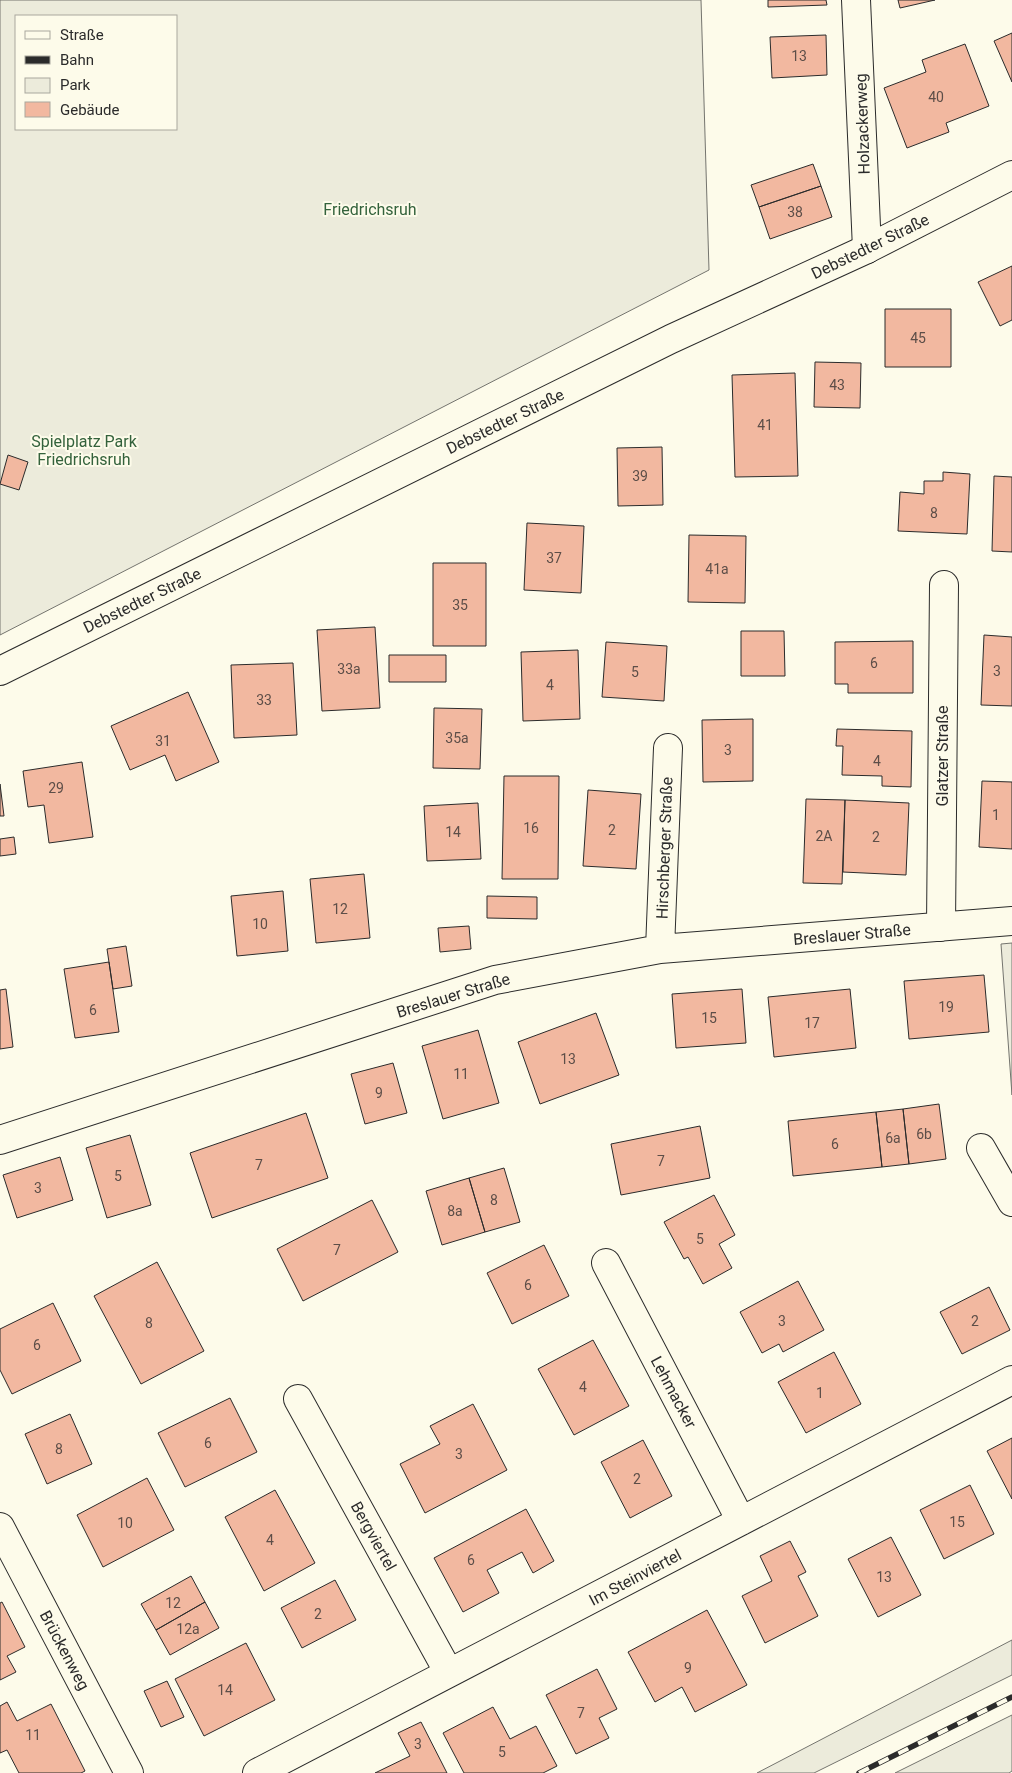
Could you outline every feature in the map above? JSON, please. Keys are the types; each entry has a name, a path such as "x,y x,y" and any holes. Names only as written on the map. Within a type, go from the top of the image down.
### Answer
{"street":[{"name":"Holzackerweg","path":"856,0 867,249"},
{"name":"Debstedter Straße","path":"0,670 671,339 867,249 1012,176"},
{"name":"Glatzer Straße","path":"941,927 944,585"},
{"name":"Hirschberger Straße","path":"660,949 668,748"},
{"name":"Breslauer Straße","path":"0,1140 494,980 660,949 1012,921"},
{"path":"981,1148 1012,1202"},
{"name":"Lehmacker","path":"606,1263 741,1521"},
{"name":"Im Steinviertel","path":"257,1773 1012,1380"},
{"name":"Bergviertel","path":"298,1399 449,1673"},
{"name":"Brückenweg","path":"0,1527 129,1773"}],"green space":[{"name":"Friedrichsruh","path":"0,0 701,0 709,270 0,635"},
{"path":"1012,943 1012,1095 1001,944"},
{"path":"1012,1640 1012,1675 814,1773 757,1773"},
{"path":"1012,1715 1012,1771 1009,1773 895,1773"}],"building":[{"path":"768,0 826,0 827,5 768,7"},
{"path":"898,0 935,0 900,8"},
{"path":"1012,33 1012,82 994,41"},
{"path":"826,35 827,75 772,78 770,37"},
{"path":"965,44 989,106 946,123 949,132 907,148 884,88 926,72 922,60"},
{"path":"813,164 821,186 759,207 751,185"},
{"path":"821,186 832,217 770,239 759,207"},
{"path":"1012,266 1012,320 1000,326 978,282"},
{"path":"885,309 951,309 951,367 885,367"},
{"path":"815,362 861,363 860,408 814,407"},
{"path":"795,373 798,476 735,477 732,375"},
{"path":"662,447 663,505 618,506 617,448"},
{"path":"8,455 28,462 19,490 0,484"},
{"path":"943,472 970,474 967,534 898,531 900,492 924,494 924,481 943,481"},
{"path":"994,476 1012,477 1012,552 992,551"},
{"path":"527,523 584,526 581,593 524,590"},
{"path":"689,535 746,536 745,603 688,602"},
{"path":"433,563 486,563 486,646 433,646"},
{"path":"375,627 380,708 322,711 317,630"},
{"path":"741,631 784,631 785,676 741,676"},
{"path":"984,635 1012,637 1012,706 981,705"},
{"path":"913,641 913,693 848,693 848,684 835,684 835,642"},
{"path":"606,642 667,646 664,701 602,697"},
{"path":"578,650 580,719 523,721 521,652"},
{"path":"389,655 446,655 446,682 389,682"},
{"path":"293,663 297,735 234,738 231,665"},
{"path":"188,692 219,762 176,781 165,755 130,770 111,726"},
{"path":"434,708 482,709 480,769 433,768"},
{"path":"753,719 753,781 703,782 702,720"},
{"path":"837,729 912,731 911,787 882,786 882,776 842,775 843,746 836,746"},
{"path":"82,762 93,837 49,843 44,805 28,807 23,771"},
{"path":"504,776 559,776 558,879 502,879"},
{"path":"982,781 1012,782 1012,849 979,847"},
{"path":"0,784 4,816 0,816"},
{"path":"588,790 641,794 636,869 583,866"},
{"path":"806,799 845,800 842,884 803,883"},
{"path":"845,800 909,803 906,875 843,872"},
{"path":"478,803 481,859 427,861 424,806"},
{"path":"14,837 16,854 0,856 0,839"},
{"path":"364,874 370,938 316,943 310,879"},
{"path":"283,891 288,951 237,956 231,896"},
{"path":"487,896 537,897 537,919 487,918"},
{"path":"469,926 471,949 440,952 438,928"},
{"path":"126,946 132,986 113,989 107,949"},
{"path":"109,962 119,1032 75,1038 64,969"},
{"path":"984,975 989,1032 909,1039 904,981"},
{"path":"6,989 13,1047 0,1049 0,990"},
{"path":"742,989 746,1043 676,1048 672,994"},
{"path":"850,989 856,1048 774,1057 768,997"},
{"path":"596,1013 619,1075 540,1104 518,1042"},
{"path":"478,1030 499,1103 443,1119 422,1046"},
{"path":"393,1063 407,1113 365,1124 351,1074"},
{"path":"939,1104 946,1159 909,1164 903,1109"},
{"path":"903,1109 909,1164 882,1167 876,1112"},
{"path":"876,1112 882,1167 793,1176 788,1121"},
{"path":"306,1113 328,1178 212,1218 190,1153"},
{"path":"700,1126 710,1178 621,1195 611,1144"},
{"path":"130,1135 151,1205 107,1218 86,1148"},
{"path":"60,1157 73,1200 17,1218 3,1175"},
{"path":"504,1168 520,1222 485,1232 469,1178"},
{"path":"469,1178 485,1232 442,1245 426,1191"},
{"path":"714,1195 735,1235 719,1244 732,1268 703,1284 688,1257 684,1259 664,1222"},
{"path":"372,1200 398,1252 303,1301 277,1249"},
{"path":"544,1245 569,1296 512,1324 487,1273"},
{"path":"157,1262 204,1351 141,1384 94,1296"},
{"path":"798,1281 824,1330 783,1352 779,1344 762,1353 740,1312"},
{"path":"989,1287 1010,1330 962,1354 940,1312"},
{"path":"53,1303 81,1361 12,1394 0,1370 0,1329"},
{"path":"593,1340 629,1406 574,1435 538,1369"},
{"path":"834,1352 861,1404 806,1433 778,1382"},
{"path":"230,1398 257,1452 185,1487 158,1433"},
{"path":"473,1404 507,1470 425,1513 400,1464 440,1444 430,1426"},
{"path":"70,1414 92,1464 47,1484 25,1434"},
{"path":"1012,1438 1012,1499 987,1451"},
{"path":"643,1440 672,1496 630,1518 601,1462"},
{"path":"147,1478 174,1530 103,1567 77,1515"},
{"path":"970,1485 994,1534 944,1559 920,1510"},
{"path":"275,1490 315,1563 264,1591 225,1517"},
{"path":"526,1509 554,1561 533,1573 522,1552 487,1570 499,1593 463,1612 434,1558"},
{"path":"891,1537 921,1595 878,1617 848,1559"},
{"path":"790,1541 806,1572 798,1576 818,1616 765,1643 742,1596 772,1581 760,1556"},
{"path":"191,1576 205,1602 156,1630 141,1604"},
{"path":"335,1580 356,1620 302,1648 281,1608"},
{"path":"2,1602 25,1647 7,1656 16,1672 0,1680 0,1603"},
{"path":"205,1602 219,1628 170,1655 156,1630"},
{"path":"707,1610 747,1685 695,1712 682,1687 655,1702 628,1652"},
{"path":"246,1643 275,1700 204,1736 175,1679"},
{"path":"597,1669 617,1709 599,1718 609,1738 576,1754 546,1695"},
{"path":"167,1681 184,1717 161,1727 144,1691"},
{"path":"7,1702 17,1721 51,1704 85,1771 81,1773 19,1773 7,1750 0,1753 0,1706"},
{"path":"493,1707 510,1739 536,1726 557,1766 543,1773 464,1773 443,1733"},
{"path":"421,1722 447,1773 375,1773 410,1756 398,1733"}],"railway":[{"path":"859,1773 1012,1697"}],"park label":[{"name":"Spielplatz Park Friedrichsruh","path":"84,450"}]}
